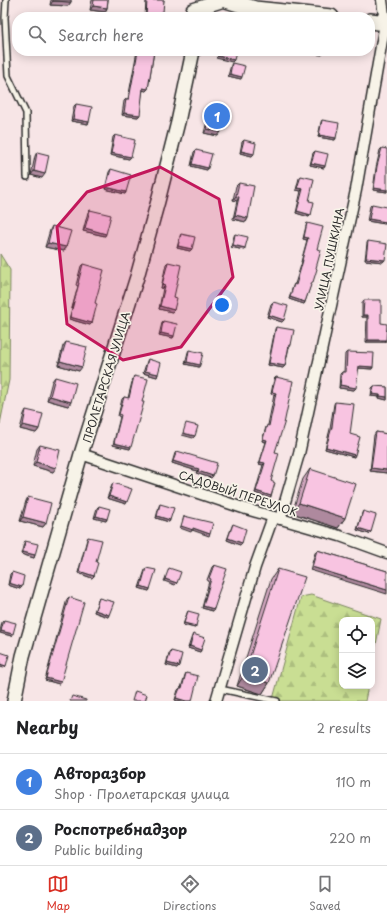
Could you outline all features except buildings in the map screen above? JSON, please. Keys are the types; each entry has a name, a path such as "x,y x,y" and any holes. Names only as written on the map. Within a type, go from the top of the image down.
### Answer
{"main road":[{"path":"225,0 255,9 284,12"},
{"path":"375,22 386,23"}],"street":[{"path":"193,9 225,0"},
{"name":"УЛИЦА ПУШКИНА","path":"216,701 255,566 276,518 300,454 356,190 386,23 382,0"},
{"name":"ПРОЛЕТАРСКАЯ УЛИЦА","path":"14,701 23,656 81,454 137,277 178,122 192,56"},
{"name":"САДОВЫЙ ПЕРЕУЛОК","path":"81,454 276,518 340,536 387,553"}],"lane":[{"path":"6,0 5,18 8,76 26,113 27,177"},
{"path":"220,689 277,701"}],"highlighted area":[{"path":"160,167 219,199 233,277 181,347 123,360 67,324 57,227 87,192"}],"green space":[{"path":"0,254 10,270 9,380 0,424"},
{"path":"311,595 381,619 375,650 375,617 339,617 339,689 367,689 365,701 279,701 273,699 301,597"}],"place":[{"name":"Авторазбор","path":"217,116"},
{"name":"Роспотребнадзор","path":"255,670"}]}
